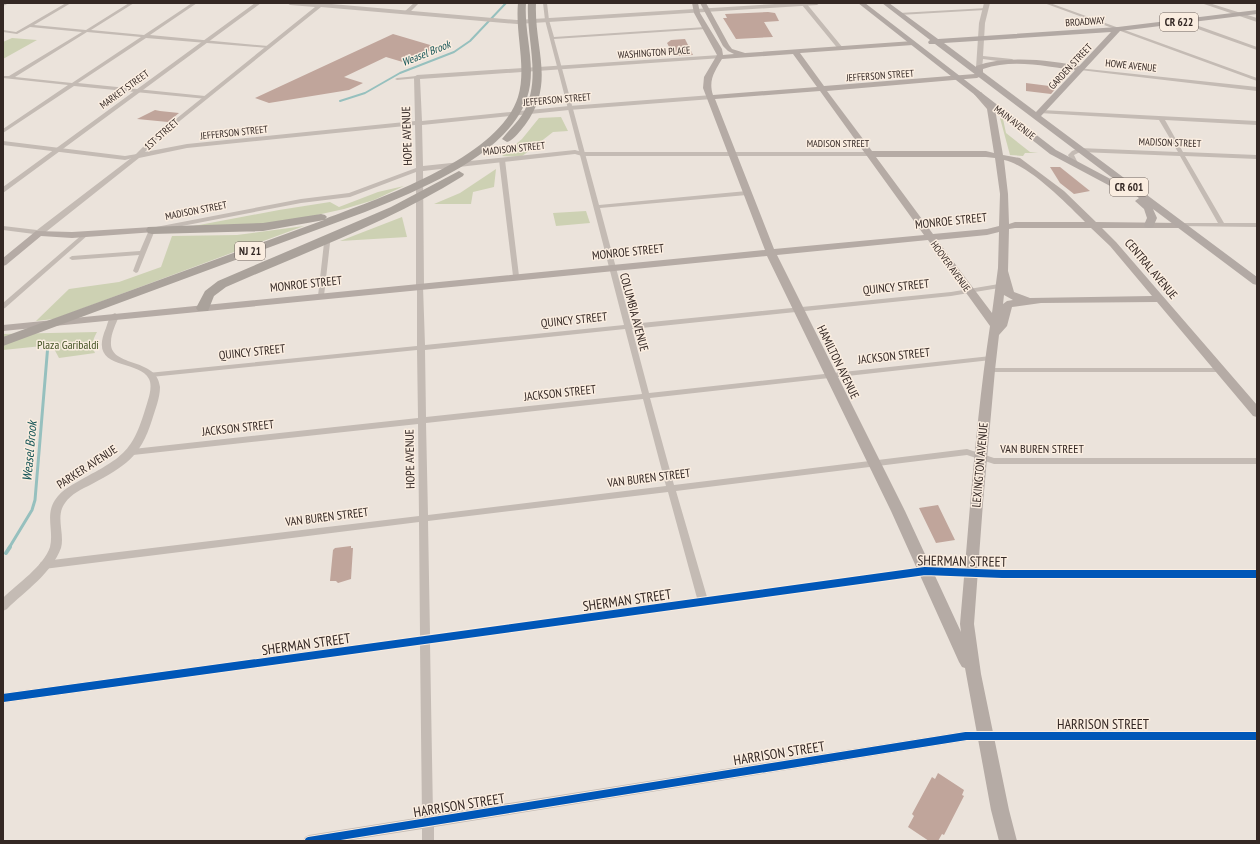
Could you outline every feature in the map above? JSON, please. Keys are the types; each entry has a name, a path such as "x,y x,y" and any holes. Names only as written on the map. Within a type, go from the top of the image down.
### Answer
{"highway":[{"path":"203,308 205,301 211,292 222,284 431,186 466,164 489,143 515,114 524,94 526,71 521,22 522,3"},
{"path":"431,186 446,171 484,158 509,137 528,113 536,94 538,70 532,22 532,3"},
{"path":"152,230 240,228 285,224 409,196"},
{"name":"NJ 21","path":"6,347 89,310 346,215 409,196"},
{"name":"NJ 21","path":"6,347 116,312 409,196"}],"main road":[{"path":"696,3 697,11 718,49 720,57"},
{"path":"703,3 730,50 747,55"},
{"name":"MAIN AVENUE","path":"861,3 1052,152 1112,183 1180,225"},
{"name":"MAIN AVENUE","path":"885,3 935,42 979,71 1039,114 1079,150 1257,282"},
{"name":"BROADWAY","path":"913,44 1118,29 1257,12"},
{"name":"GARDEN STREET","path":"1039,114 1118,29"},
{"name":"WASHINGTON PLACE","path":"720,57 913,44"},
{"name":"HOOVER AVENUE","path":"795,52 995,328"},
{"name":"HAMILTON AVENUE","path":"720,57 708,77 707,88 770,252 898,511 972,674"},
{"name":"HOWE AVENUE","path":"1012,61 1080,69"},
{"name":"JEFFERSON STREET","path":"712,98 958,79 979,71 994,62 1012,61"},
{"name":"LEXINGTON AVENUE","path":"976,92 991,109 1004,194 1004,228 1003,259 980,456 967,624 972,674 1000,810 1008,841"},
{"name":"MADISON STREET","path":"869,154 986,154 1012,158"},
{"name":"CENTRAL AVENUE","path":"1012,158 1017,160 1061,193 1114,244 1257,413"},
{"path":"1140,201 1151,214 1152,218 1149,225"},
{"name":"MONROE STREET","path":"3,328 116,312 203,308 516,276 987,232 1015,225 1180,225"},
{"name":"MADISON STREET","path":"39,233 51,235 152,230"},
{"name":"1ST STREET","path":"3,263 39,233"},
{"path":"1003,259 1009,294 1018,298 1041,300 1159,299"},
{"path":"995,328 1003,326 1008,305 1041,300"}],"street":[{"path":"3,5 7,3"},
{"path":"3,31 17,33 69,3"},
{"path":"3,82 132,3"},
{"path":"3,131 195,3"},
{"name":"MARKET STREET","path":"3,191 258,3"},
{"path":"290,3 518,22 697,11 756,5 817,3"},
{"path":"406,13 417,3"},
{"name":"COLUMBIA AVENUE","path":"545,3 547,20 569,108 670,488 703,602"},
{"path":"1046,3 1257,80"},
{"path":"1204,3 1257,20"},
{"path":"804,4 841,49"},
{"name":"1ST STREET","path":"39,233 137,156 153,140 320,6"},
{"path":"899,14 986,6 981,38 979,71"},
{"path":"1180,21 1257,49"},
{"path":"30,26 268,48"},
{"path":"552,38 706,28"},
{"name":"WASHINGTON PLACE","path":"396,79 720,57"},
{"name":"HOWE AVENUE","path":"980,57 1012,61"},
{"name":"HOWE AVENUE","path":"1080,69 1257,89"},
{"path":"3,77 205,98"},
{"name":"HOPE AVENUE","path":"417,77 420,169 421,419 426,640 428,841"},
{"name":"JEFFERSON STREET","path":"137,156 188,146 569,108 712,98"},
{"path":"1039,114 1257,123"},
{"path":"1161,118 1222,225"},
{"path":"3,143 125,158 137,156"},
{"path":"1076,165 1071,155 1079,150"},
{"name":"MADISON STREET","path":"1079,150 1257,157"},
{"name":"MADISON STREET","path":"152,230 301,200 350,195 420,169 575,152 582,154 869,154"},
{"path":"502,160 516,276"},
{"path":"596,207 747,193"},
{"name":"MONROE STREET","path":"1180,225 1257,225"},
{"path":"3,228 39,233"},
{"path":"136,271 152,230"},
{"path":"3,307 86,234"},
{"path":"321,296 327,243"},
{"path":"72,258 143,253"},
{"name":"QUINCY STREET","path":"151,375 798,310 969,291 999,286"},
{"path":"116,312 106,339 109,353 113,357 151,375"},
{"name":"JACKSON STREET","path":"133,452 830,375 990,364 1221,370"},
{"name":"PARKER AVENUE","path":"3,606 44,565 54,550 56,543 55,514 59,502 71,491 119,465 133,452 144,433 155,391 156,385 151,375"},
{"name":"VAN BUREN STREET","path":"44,565 967,452 995,461 1257,461"},
{"name":"SHERMAN STREET","path":"3,698 925,571 1002,574 1257,574"},
{"name":"HARRISON STREET","path":"309,841 966,736 1257,736"}],"green space":[{"path":"12,38 37,40 3,59 3,42"},
{"path":"561,117 568,131 553,132 521,157 502,156 522,139 539,118"},
{"path":"1000,118 1003,119 1006,133 1030,152 1038,153 1025,153 1023,156 1010,155"},
{"path":"496,169 494,187 473,192 471,204 434,204 460,193"},
{"path":"404,186 374,200 344,209 276,224 178,229 330,202 339,207 378,192"},
{"path":"586,211 590,223 556,226 553,213"},
{"path":"402,217 407,237 340,241"},
{"path":"304,226 54,319 36,321 69,289 119,282 161,267 172,236 237,235"},
{"name":"Plaza Garibaldi","path":"97,332 93,342 95,353 59,358 52,345 3,350 3,334"}],"building":[{"path":"775,13 779,21 764,22 773,37 736,39 723,18 727,18 725,14"},
{"path":"393,34 437,47 406,63 386,57 344,77 363,83 349,90 269,103 255,98"},
{"path":"685,39 693,55 674,56 667,43 671,40"},
{"path":"1026,83 1057,87 1051,94 1026,91"},
{"path":"155,110 179,113 168,122 137,119"},
{"path":"1050,167 1060,167 1090,191 1074,194 1060,183"},
{"path":"938,505 955,540 936,543 919,508"},
{"path":"351,546 351,548 353,548 351,579 338,583 336,581 330,581 333,550 335,548"},
{"path":"938,773 964,790 962,795 964,796 944,835 942,834 938,841 929,841 908,827 914,816 912,814 932,777 935,779"}],"waterway":[{"name":"Weasel Brook","path":"340,101 365,93 400,73 454,52 470,41 506,3"},
{"name":"Weasel Brook","path":"9,548 32,510 35,500 48,344"},
{"name":"Weasel Brook","path":"6,553 10,547"}],"cycle path":[{"path":"3,698 925,571 1002,574 1257,574"},
{"path":"309,841 966,736 1257,736"}]}
